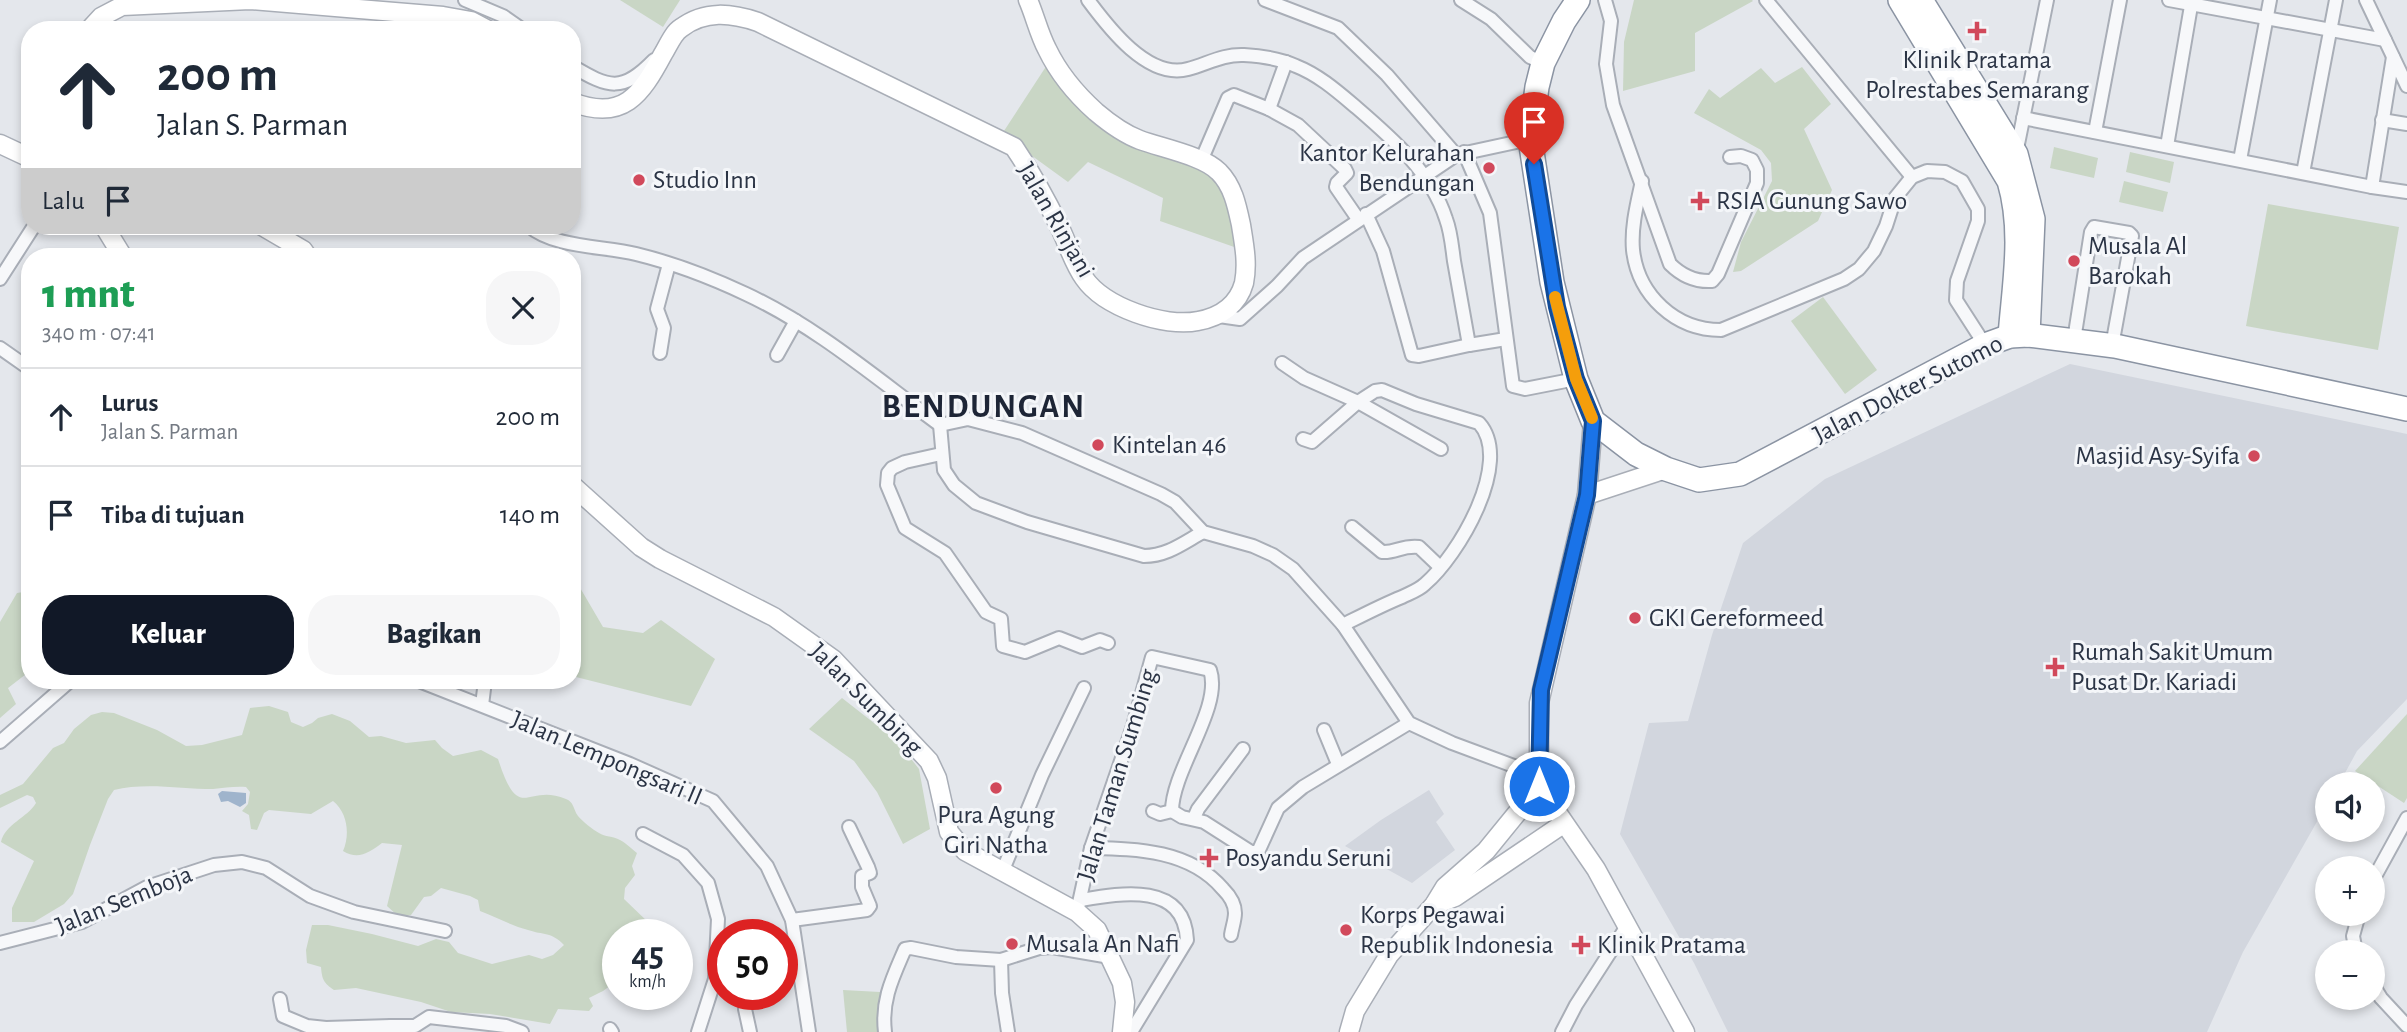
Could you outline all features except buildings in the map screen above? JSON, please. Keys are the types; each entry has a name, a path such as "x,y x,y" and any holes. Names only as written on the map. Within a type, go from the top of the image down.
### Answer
{"highway":[{"path":"1578,0 1543,63 1530,139 1552,282 1576,379 1593,421"},
{"path":"1900,0 1942,51 2016,155 2033,219 2019,335"},
{"path":"1921,0 1942,51 2009,181 2018,228 2019,335"},
{"name":"Jalan Dokter Sutomo","path":"1593,421 1636,454 1666,469 1699,480 1740,474 1984,345 2019,335 2112,346 2407,409"}],"street":[{"path":"98,21 122,6 250,0 443,16 471,21"},
{"path":"465,0 510,21"},
{"path":"1028,0 1046,48 1061,73 1093,109 1111,124 1137,139 1201,161 1217,170 1231,191 1236,202 1245,253 1244,283 1237,299 1219,316"},
{"path":"1088,0 1117,36 1147,61 1172,70 1186,70 1226,56 1244,55 1286,62 1318,77 1374,121 1424,176 1447,220 1469,345"},
{"path":"1265,0 1338,28 1387,75 1460,154 1490,213 1513,386 1525,389 1576,379"},
{"path":"1461,0 1491,19 1530,57 1543,63"},
{"path":"1605,0 1611,20 1606,64 1613,105 1670,264 1681,274 1702,282 1712,281 1718,274 1757,183 1757,170 1752,160 1741,156 1730,157"},
{"path":"1766,0 1912,177"},
{"path":"2016,155 2047,0"},
{"path":"2095,132 2120,0"},
{"path":"2169,0 2192,2 2385,40"},
{"path":"2240,160 2270,0"},
{"path":"2303,173 2336,0"},
{"path":"2366,0 2407,86"},
{"path":"2167,146 2192,2"},
{"name":"Jalan Rinjani","path":"581,105 594,109 614,107 632,100 647,84 680,28 710,15 735,15 758,22 1014,147 1037,181 1085,279 1106,297 1141,316 1165,322 1184,324 1219,316"},
{"path":"581,71 599,82 616,86 637,77 669,44"},
{"path":"2372,187 2393,57"},
{"path":"1269,109 1286,62"},
{"path":"1201,161 1227,99 1231,96 1269,109 1298,125 1347,173 1336,187 1362,216 1383,251 1412,355 1419,356 1506,339"},
{"path":"2023,118 2407,192"},
{"path":"2382,120 2407,124"},
{"path":"1219,316 1240,319 1303,258 1362,216 1460,154 1530,139"},
{"path":"0,144 21,154"},
{"path":"1642,181 1634,220 1633,248 1636,268 1643,284 1654,301 1669,314 1689,324 1721,330 1844,279 1859,269 1874,251 1895,198 1912,177 1927,171 1945,172 1962,181 1978,209 1978,220 1957,281 1956,300 1984,345"},
{"path":"2074,340 2094,227 2129,233 2132,236 2112,346"},
{"path":"0,279 28,235"},
{"path":"277,235 300,248"},
{"path":"544,235 636,254 748,295 812,329 838,352 940,425 968,419 1022,433 1161,494 1175,502 1203,532 1253,546 1273,555 1293,569 1343,625 1409,723 1539,781"},
{"path":"660,353 664,328 657,309 669,264"},
{"path":"778,355 796,321"},
{"path":"0,348 21,363"},
{"path":"1282,363 1319,386 1358,402 1441,449"},
{"path":"1303,439 1312,442 1358,402 1375,391 1382,390 1416,404 1479,423 1485,430 1492,453 1483,491 1459,542 1440,567 1419,589 1343,625"},
{"path":"1593,421 1587,495 1541,690 1539,781 1563,824 1596,869 1685,1032"},
{"path":"940,425 944,470 954,485 976,503 1027,522 1144,556 1168,552 1203,532"},
{"path":"941,454 905,462 892,468 888,473 887,485 905,528 945,553 986,612 1001,619 1003,646 1025,652 1059,638 1082,647 1100,640 1108,643"},
{"path":"1587,495 1666,469"},
{"name":"Jalan Sumbing","path":"581,493 641,547 774,617 833,659 929,761 937,778 948,832 965,851 1079,906 1097,930 1122,983 1125,1002 1122,1032"},
{"path":"1352,527 1382,552 1400,547 1419,547 1440,567"},
{"name":"Jalan Taman Sumbing","path":"1079,906 1091,848 1133,726 1152,657 1210,670 1214,680 1213,694 1188,756 1172,802 1172,811"},
{"path":"1003,870 1042,775 1084,688"},
{"path":"0,742 61,689"},
{"name":"Jalan Lempongsari II","path":"440,689 630,764 713,801 767,866 792,919"},
{"path":"482,705 484,689"},
{"path":"1153,811 1160,814 1172,811 1182,817 1194,818 1251,852 1258,852 1278,808 1303,787 1338,764 1409,723"},
{"path":"1324,730 1338,764"},
{"path":"1194,818 1243,749"},
{"path":"1349,1032 1355,1011 1389,955 1434,905 1445,887 1486,851 1539,781"},
{"path":"2385,858 2407,818"},
{"path":"1434,905 1455,897 1563,824"},
{"path":"798,919 867,910 870,906 862,887 862,876 870,873 849,827"},
{"path":"643,834 682,855 708,883 718,919 715,979 698,1032"},
{"path":"1091,848 1140,849 1183,860 1198,867 1213,877 1232,899 1235,912 1231,935"},
{"name":"Jalan Semboja","path":"0,943 82,922 147,887 214,865 242,862 266,868 310,896 354,912 445,931"},
{"name":"Jalan Taman Sumbing","path":"1079,906 1107,895 1157,896 1173,904 1183,917 1187,940 1131,1032"},
{"path":"1562,1032 1627,926"},
{"path":"885,1032 883,1014 886,994 905,948 956,957 1001,960 1038,948 1052,947 1110,957"},
{"name":"Jalan Lempongsari II","path":"798,960 809,1032"},
{"path":"1001,960 1002,992 1008,1032"},
{"path":"280,999 283,1016 307,1026 391,1029 415,1026 429,1017 506,1026 523,1032"},
{"path":"2385,1002 2407,1026"},
{"path":"745,1010 750,1032"}],"shaded area":[{"name":"Rumah Sakit Umum Pusat Dr. Kariadi","path":"2070,364 2407,434 2407,699 2357,751 2346,772 2315,772 2315,825 2243,952 2207,1032 1728,1032 1694,963 1620,834 1649,723 1688,721 1712,635 1743,543 1825,479"},
{"path":"1429,790 1444,814 1436,822 1455,850 1412,883 1345,846 1381,820"}],"green space":[{"path":"620,0 680,0 663,27"},
{"path":"1634,0 1753,1 1695,33 1695,71 1623,91 1624,42"},
{"path":"1047,65 1074,102 1132,147 1204,166 1226,191 1237,248 1160,221 1163,198 1088,162 1068,182 1002,134"},
{"path":"1802,67 1831,104 1804,129 1832,190 1818,221 1741,271 1733,272 1741,242 1772,181 1771,163 1761,150 1694,113 1709,89 1720,98 1761,68 1775,83"},
{"path":"2054,147 2098,158 2094,178 2050,168"},
{"path":"2130,152 2174,162 2170,183 2126,172"},
{"path":"2124,181 2168,192 2163,212 2119,202"},
{"path":"2268,204 2399,227 2378,350 2246,326"},
{"path":"1823,297 1877,370 1845,394 1791,321"},
{"path":"581,589 603,627 643,633 661,620 715,659 691,706 581,678"},
{"path":"21,592 21,678 8,688 16,704 0,718 0,622 17,593"},
{"path":"842,698 897,741 919,769 930,829 903,844 877,792 854,761 809,729"},
{"path":"269,706 288,712 291,722 303,727 332,714 350,721 369,737 381,736 406,743 435,740 453,756 481,750 498,759 512,791 519,797 552,795 569,800 578,816 591,828 627,844 637,853 632,866 635,875 625,888 624,899 645,919 602,919 602,992 589,998 593,1006 589,1011 558,1009 550,1024 490,1014 451,1012 421,1002 356,988 334,990 324,981 321,967 307,963 306,950 312,925 328,925 418,946 436,939 449,942 458,953 492,964 529,955 542,959 553,955 564,945 551,936 480,911 478,900 470,896 441,888 431,896 424,897 411,915 398,916 387,906 402,845 382,843 359,855 343,851 346,838 345,818 333,801 311,814 269,810 264,813 257,830 251,829 249,815 242,811 248,804 250,792 246,787 213,789 150,786 114,790 108,799 73,894 64,904 34,922 12,922 12,908 34,861 1,842 7,830 36,803 33,797 27,795 0,808 0,795 23,784 53,748 64,743 74,729 91,715 114,713 157,730 186,746 202,745 242,735 250,708"},
{"path":"2407,714 2407,798 2404,803 2385,791 2385,772 2355,771"},
{"path":"843,990 880,992 882,1032 847,1032"}],"water":[{"path":"222,791 246,793 246,803 240,807 228,801 221,802 218,794"}],"slow traffic":[{"path":"1555,297 1576,379 1592,418"}],"place":[{"name":"Klinik Pratama Polrestabes Semarang","path":"1977,31"},
{"name":"Kantor Kelurahan Bendungan","path":"1489,168"},
{"name":"Studio Inn","path":"639,180"},
{"name":"RSIA Gunung Sawo","path":"1700,201"},
{"name":"Musala Al Barokah","path":"2074,261"},
{"name":"Kintelan 46","path":"1098,445"},
{"name":"Masjid Asy-Syifa","path":"2254,456"},
{"name":"GKI Gereformeed","path":"1635,618"},
{"name":"Rumah Sakit Umum Pusat Dr. Kariadi","path":"2055,667"},
{"name":"Pura Agung Giri Natha","path":"996,788"},
{"name":"Posyandu Seruni","path":"1209,858"},
{"name":"Korps Pegawai Republik Indonesia","path":"1346,930"},
{"name":"Musala An Nafi","path":"1012,944"},
{"name":"Klinik Pratama","path":"1581,945"}],"district":[{"name":"BENDUNGAN","path":"984,407"}],"route":[{"path":"1534,164 1557,307 1576,379 1593,421 1587,495 1539,703 1539,786"}]}
